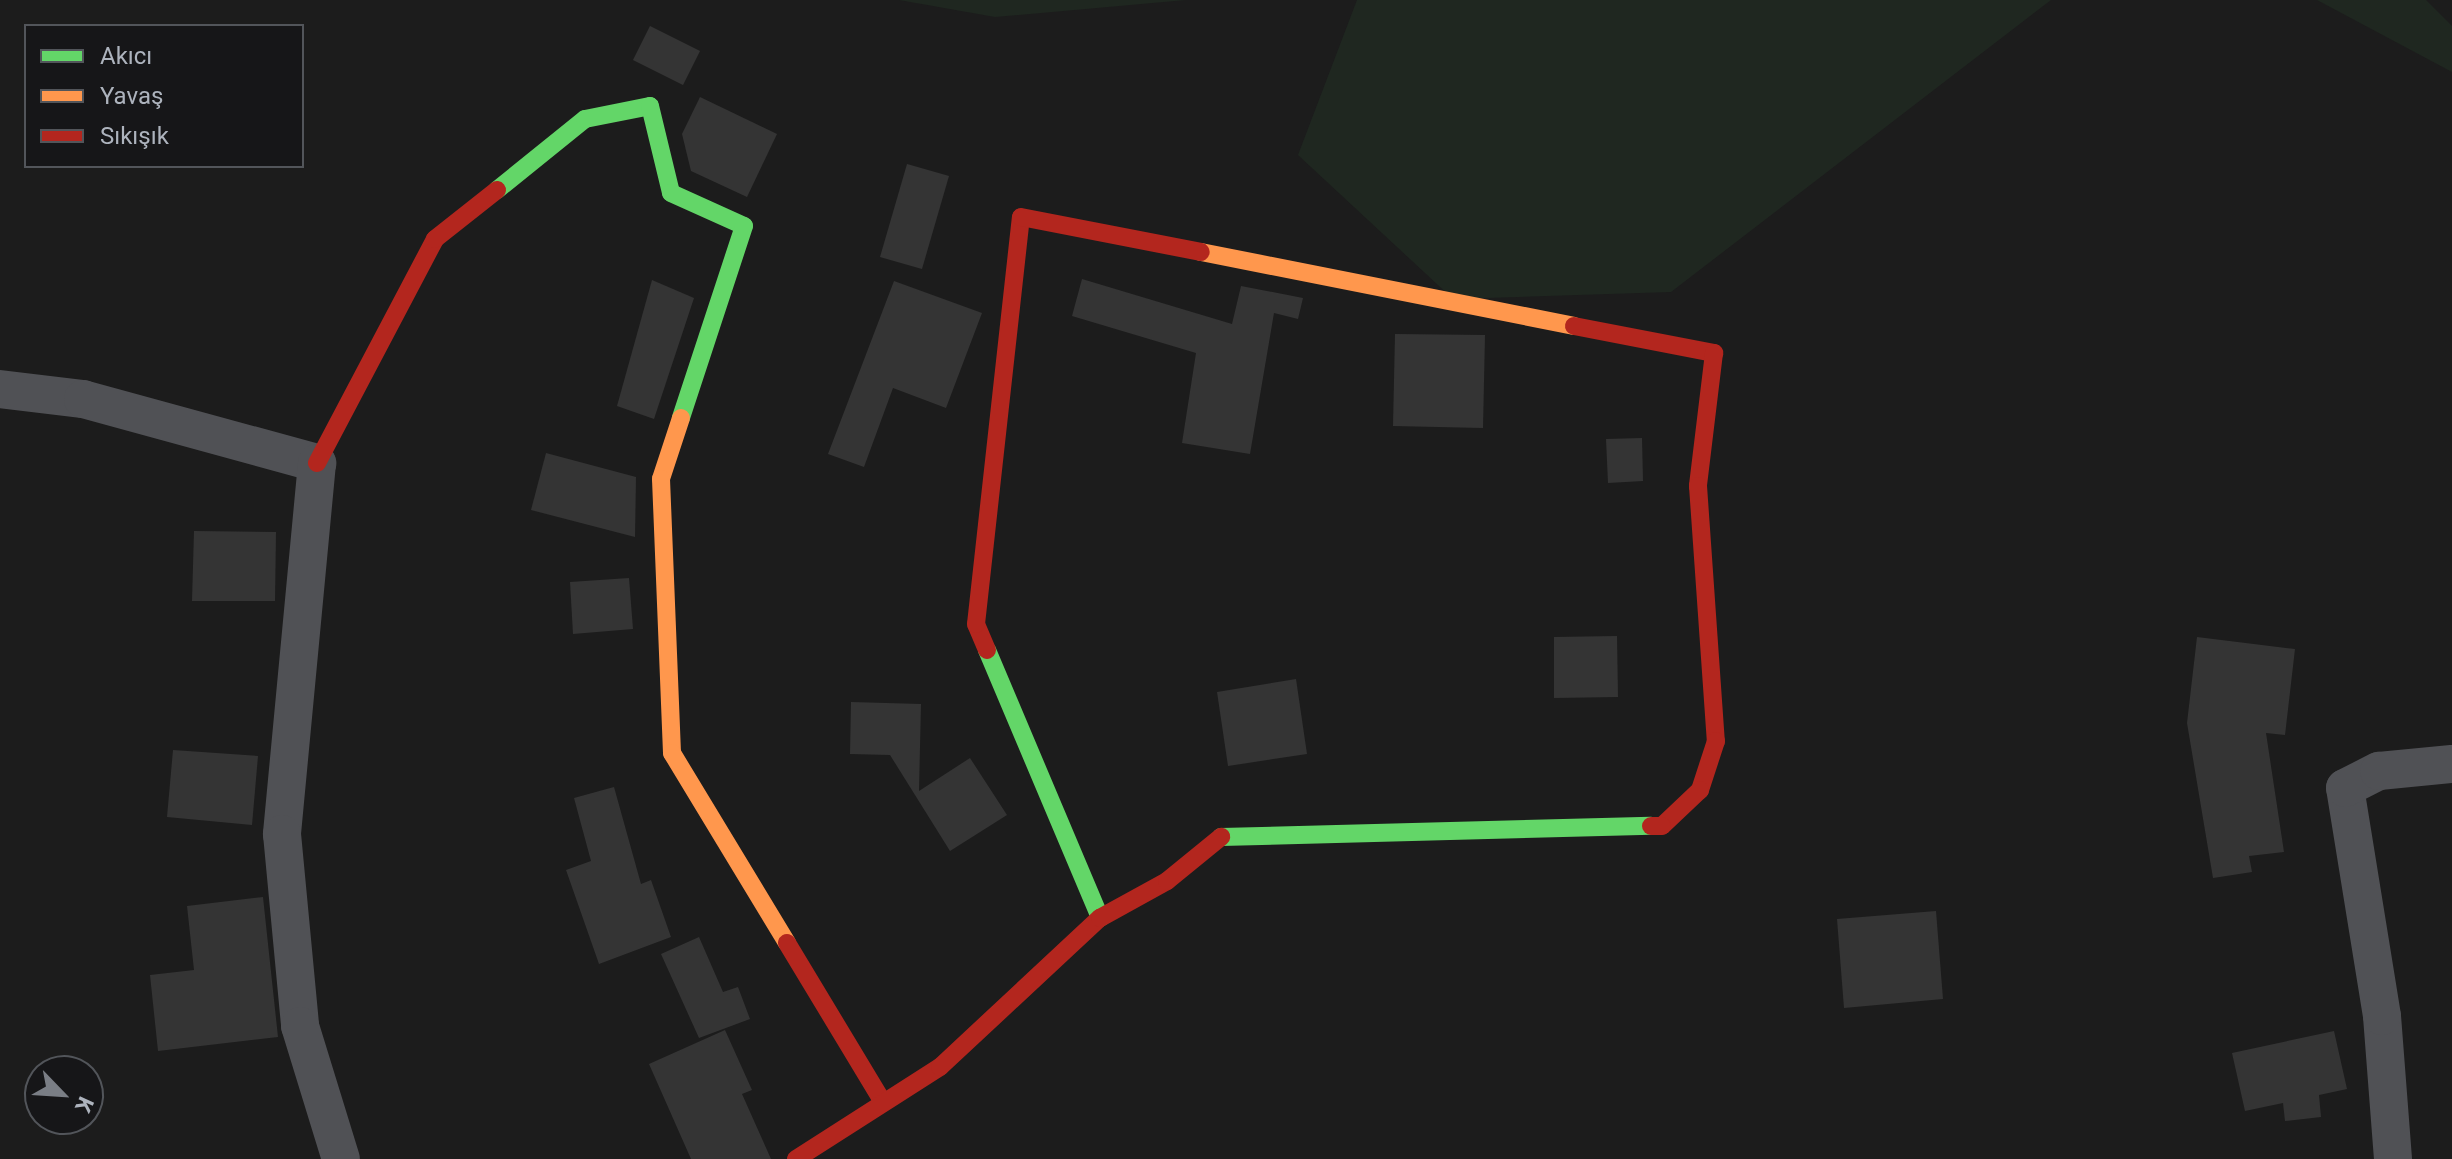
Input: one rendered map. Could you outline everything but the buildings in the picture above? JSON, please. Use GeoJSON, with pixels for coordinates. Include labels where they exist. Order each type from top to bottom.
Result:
{"type":"FeatureCollection","features":[{"type":"Feature","properties":{"kind":"street"},"geometry":{"type":"LineString","coordinates":[[341,1159],[300,1026],[282,834],[317,463],[435,239],[585,119],[650,106],[671,193],[744,226],[661,479],[672,753],[881,1099]]}},
{"type":"Feature","properties":{"kind":"street"},"geometry":{"type":"LineString","coordinates":[[796,1159],[881,1099],[940,1067],[1100,918],[1167,881],[1218,837],[1662,826],[1700,790],[1716,741],[1698,486],[1714,353],[1021,217],[976,624],[1100,918]]}},
{"type":"Feature","properties":{"kind":"street"},"geometry":{"type":"LineString","coordinates":[[0,389],[83,399],[317,463]]}},
{"type":"Feature","properties":{"kind":"street"},"geometry":{"type":"LineString","coordinates":[[2393,1159],[2382,1016],[2345,788],[2379,771],[2452,764]]}},
{"type":"Feature","properties":{"kind":"shaded area"},"geometry":{"type":"Polygon","coordinates":[[[899,0],[1186,0],[995,17],[899,0]]]}},
{"type":"Feature","properties":{"kind":"shaded area"},"geometry":{"type":"Polygon","coordinates":[[[1357,0],[2051,0],[1671,292],[1453,299],[1298,155],[1357,0]]]}},
{"type":"Feature","properties":{"kind":"shaded area"},"geometry":{"type":"Polygon","coordinates":[[[2317,0],[2426,0],[2452,26],[2452,72],[2317,0]]]}},
{"type":"Feature","properties":{"kind":"traffic: fast"},"geometry":{"type":"LineString","coordinates":[[497,190],[585,119],[650,106],[671,193],[744,226],[681,418]]}},
{"type":"Feature","properties":{"kind":"traffic: fast"},"geometry":{"type":"LineString","coordinates":[[987,650],[1100,918]]}},
{"type":"Feature","properties":{"kind":"traffic: fast"},"geometry":{"type":"LineString","coordinates":[[1221,837],[1651,826]]}},
{"type":"Feature","properties":{"kind":"traffic: slow"},"geometry":{"type":"LineString","coordinates":[[1201,252],[1574,326]]}},
{"type":"Feature","properties":{"kind":"traffic: slow"},"geometry":{"type":"LineString","coordinates":[[681,418],[661,479],[672,753],[787,943]]}},
{"type":"Feature","properties":{"kind":"traffic: jam"},"geometry":{"type":"LineString","coordinates":[[317,463],[435,239],[497,190]]}},
{"type":"Feature","properties":{"kind":"traffic: jam"},"geometry":{"type":"LineString","coordinates":[[987,650],[976,624],[1021,217],[1201,252]]}},
{"type":"Feature","properties":{"kind":"traffic: jam"},"geometry":{"type":"LineString","coordinates":[[1574,326],[1714,353],[1698,486],[1716,741],[1700,790],[1662,826],[1651,826]]}},
{"type":"Feature","properties":{"kind":"traffic: jam"},"geometry":{"type":"LineString","coordinates":[[796,1159],[940,1067],[1100,918],[1167,881],[1221,837]]}},
{"type":"Feature","properties":{"kind":"traffic: jam"},"geometry":{"type":"LineString","coordinates":[[787,943],[881,1099]]}}]}
